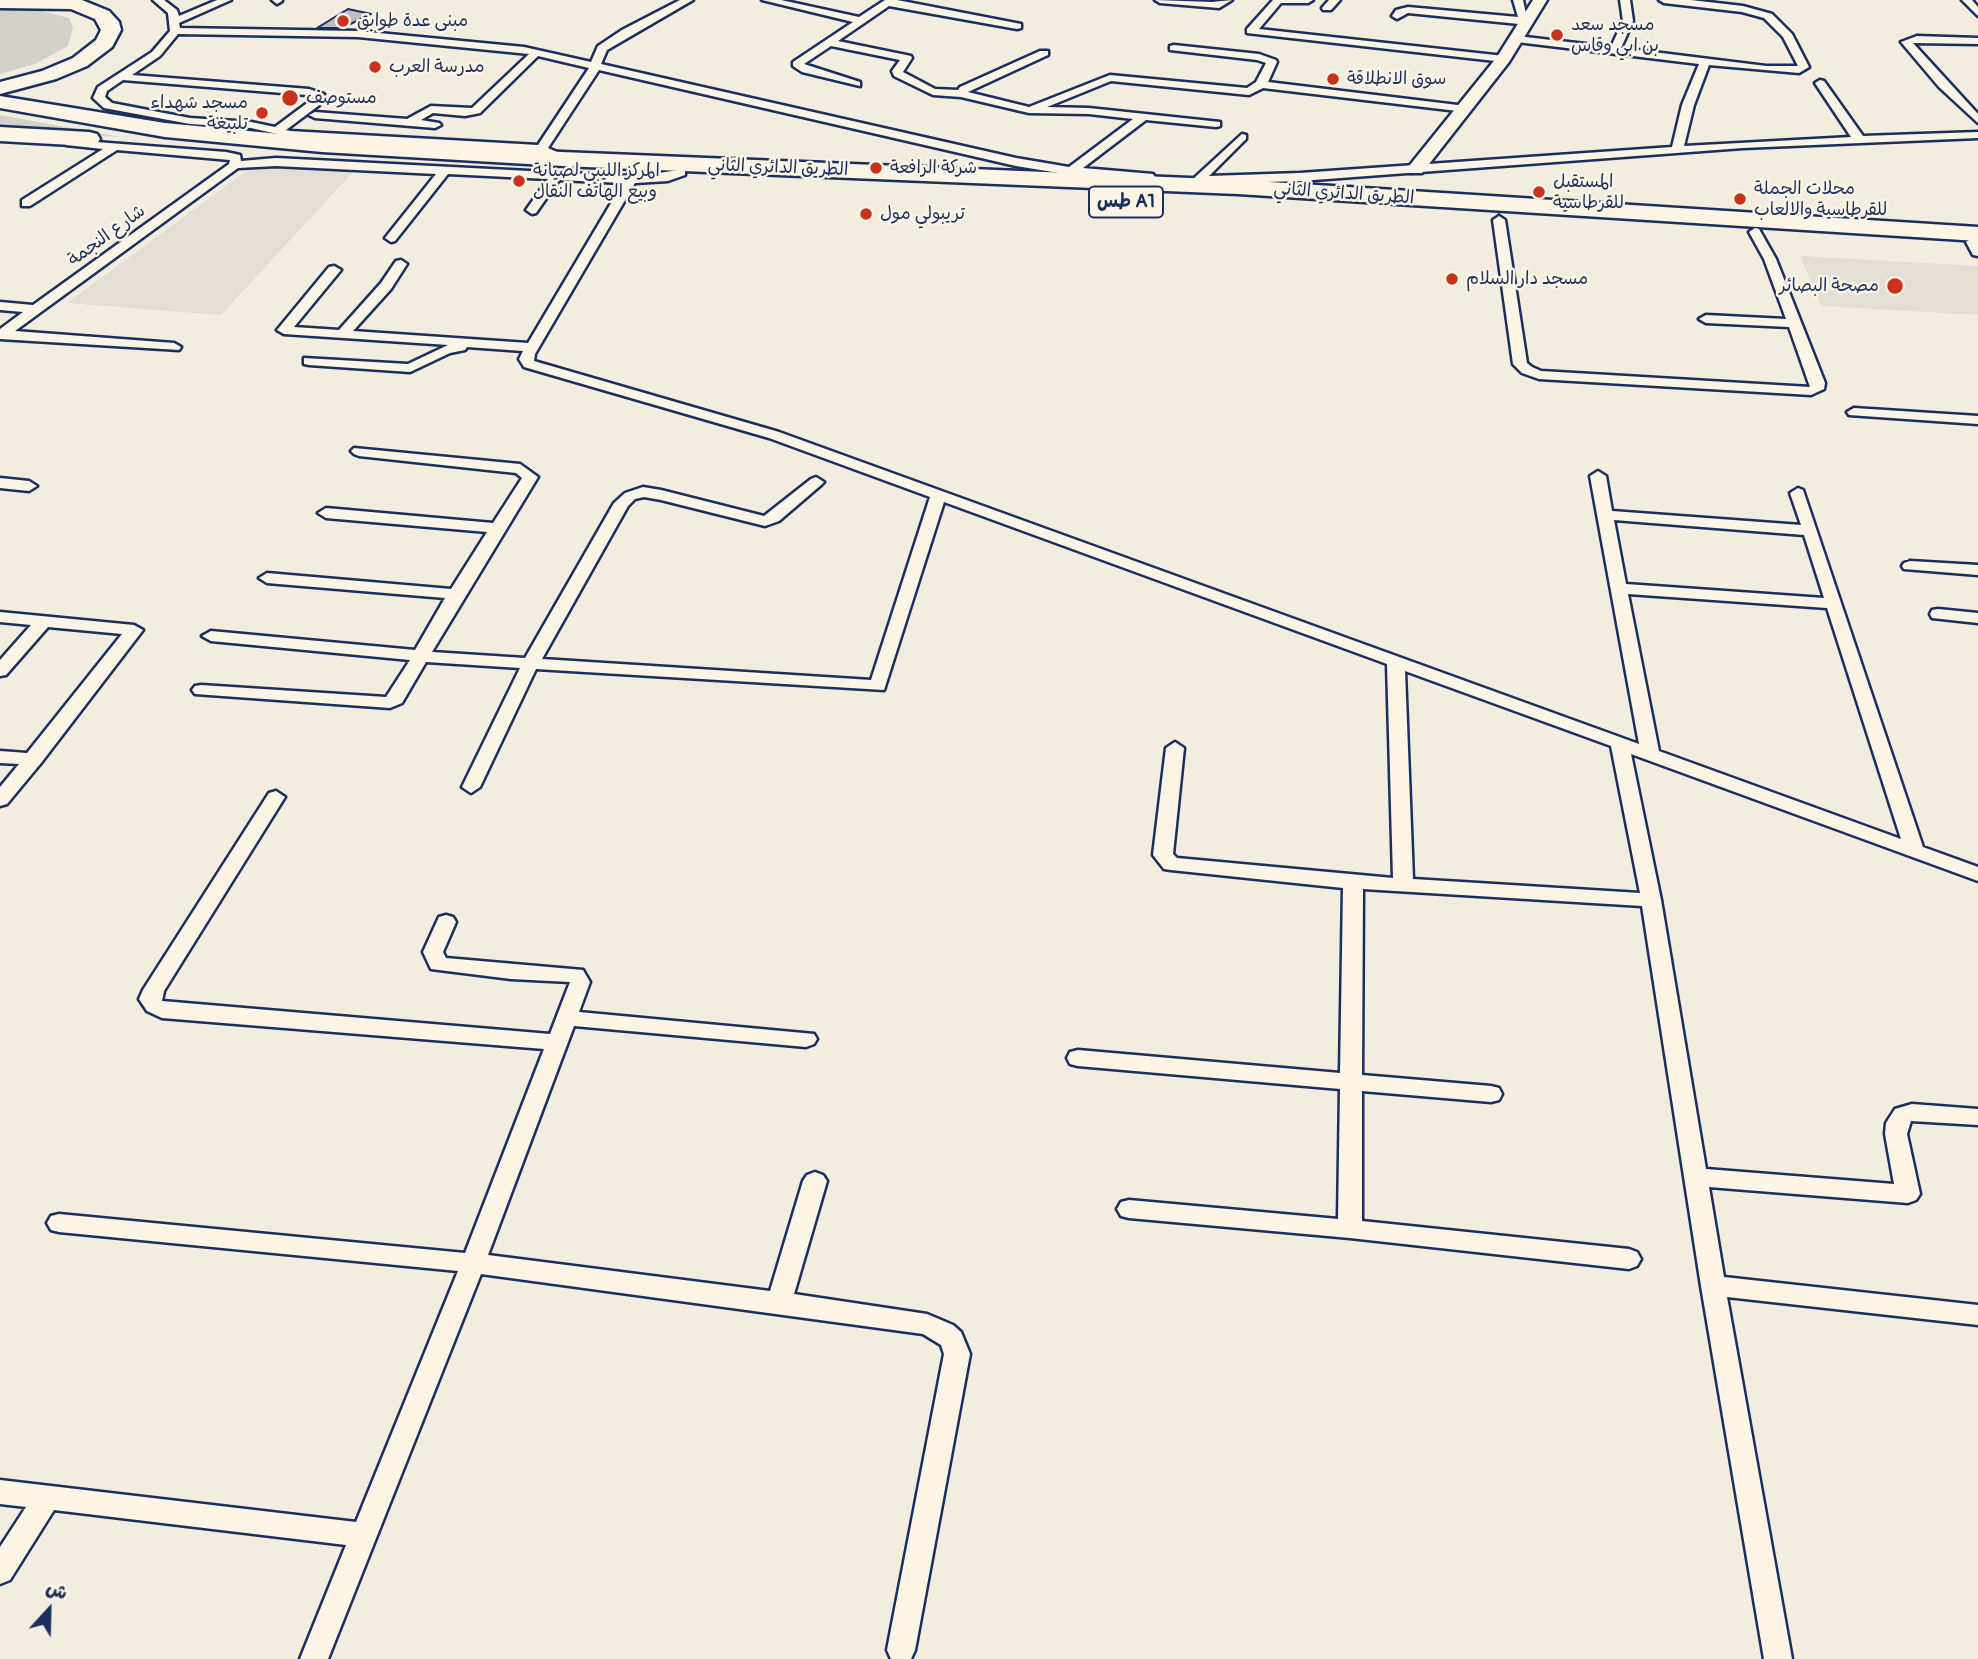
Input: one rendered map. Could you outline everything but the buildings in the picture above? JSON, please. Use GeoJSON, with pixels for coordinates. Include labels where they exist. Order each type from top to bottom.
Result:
{"type":"FeatureCollection","features":[{"type":"Feature","properties":{"kind":"highway"},"geometry":{"type":"LineString","coordinates":[[5,92],[80,69],[106,54],[121,39],[125,30],[119,17],[102,6],[80,0]]}},
{"type":"Feature","properties":{"kind":"highway"},"geometry":{"type":"LineString","coordinates":[[0,2],[46,1],[75,5],[102,15],[110,26],[105,43],[88,57],[5,92]]}},
{"type":"Feature","properties":{"kind":"highway","name":"الطريق الدائري الثاني"},"geometry":{"type":"LineString","coordinates":[[5,92],[98,120],[203,135],[410,138],[512,156],[566,169],[987,185],[1311,191],[1941,232],[1977,243]]}},
{"type":"Feature","properties":{"kind":"highway","name":"الطريق الدائري الثاني"},"geometry":{"type":"LineString","coordinates":[[0,112],[104,131],[275,141],[634,175],[681,172],[987,185],[1378,217],[1489,219],[1977,243]]}},
{"type":"Feature","properties":{"kind":"highway"},"geometry":{"type":"LineString","coordinates":[[0,137],[275,141]]}},
{"type":"Feature","properties":{"kind":"highway"},"geometry":{"type":"LineString","coordinates":[[1031,182],[1193,191],[1201,192],[1205,196],[1195,201],[1026,192],[987,185],[1031,182]]}},
{"type":"Feature","properties":{"kind":"highway"},"geometry":{"type":"LineString","coordinates":[[1489,219],[1317,207],[1311,203],[1318,199],[1384,201],[1941,232]]}},
{"type":"Feature","properties":{"kind":"street"},"geometry":{"type":"LineString","coordinates":[[158,0],[169,8],[175,26]]}},
{"type":"Feature","properties":{"kind":"street"},"geometry":{"type":"LineString","coordinates":[[226,0],[175,26],[156,54],[100,92],[99,98],[108,106],[190,121],[257,126],[275,141],[320,136],[410,138],[541,149],[566,169]]}},
{"type":"Feature","properties":{"kind":"street"},"geometry":{"type":"LineString","coordinates":[[512,156],[541,149],[596,66],[599,52],[613,40],[688,0]]}},
{"type":"Feature","properties":{"kind":"street"},"geometry":{"type":"LineString","coordinates":[[768,0],[862,21]]}},
{"type":"Feature","properties":{"kind":"street"},"geometry":{"type":"LineString","coordinates":[[1160,0],[1219,5],[1227,0]]}},
{"type":"Feature","properties":{"kind":"street"},"geometry":{"type":"LineString","coordinates":[[1308,0],[1278,0],[1251,31],[1504,58]]}},
{"type":"Feature","properties":{"kind":"street"},"geometry":{"type":"LineString","coordinates":[[1518,0],[1522,29]]}},
{"type":"Feature","properties":{"kind":"street"},"geometry":{"type":"LineString","coordinates":[[1416,169],[1504,58],[1540,0]]}},
{"type":"Feature","properties":{"kind":"street"},"geometry":{"type":"LineString","coordinates":[[1614,51],[1628,21],[1625,0]]}},
{"type":"Feature","properties":{"kind":"street"},"geometry":{"type":"LineString","coordinates":[[1397,16],[1408,10],[1522,29],[1614,51],[1789,70],[1804,67],[1788,36],[1768,16],[1744,9],[1664,0]]}},
{"type":"Feature","properties":{"kind":"street"},"geometry":{"type":"LineString","coordinates":[[856,83],[799,67],[797,64],[890,1],[1017,26]]}},
{"type":"Feature","properties":{"kind":"street"},"geometry":{"type":"LineString","coordinates":[[1972,2],[1978,13]]}},
{"type":"Feature","properties":{"kind":"street"},"geometry":{"type":"LineString","coordinates":[[175,26],[439,40],[536,53],[963,151],[1071,171],[1198,180],[1416,169],[1858,138],[1978,135]]}},
{"type":"Feature","properties":{"kind":"street"},"geometry":{"type":"LineString","coordinates":[[1978,41],[1906,41],[1943,85],[1978,120]]}},
{"type":"Feature","properties":{"kind":"street"},"geometry":{"type":"LineString","coordinates":[[826,42],[906,58],[897,71],[898,74],[933,92],[961,94],[1029,110],[1076,110],[1216,124]]}},
{"type":"Feature","properties":{"kind":"street"},"geometry":{"type":"LineString","coordinates":[[1029,110],[1110,78],[1242,93],[1252,91],[1261,84],[1272,62],[1267,59],[1174,48]]}},
{"type":"Feature","properties":{"kind":"street"},"geometry":{"type":"LineString","coordinates":[[410,138],[430,108],[465,113],[476,111],[536,53]]}},
{"type":"Feature","properties":{"kind":"street"},"geometry":{"type":"LineString","coordinates":[[961,94],[964,89],[1044,53]]}},
{"type":"Feature","properties":{"kind":"street"},"geometry":{"type":"LineString","coordinates":[[1677,149],[1688,105],[1705,62]]}},
{"type":"Feature","properties":{"kind":"street"},"geometry":{"type":"LineString","coordinates":[[121,77],[309,92],[320,96],[275,141]]}},
{"type":"Feature","properties":{"kind":"street"},"geometry":{"type":"LineString","coordinates":[[1819,83],[1858,138]]}},
{"type":"Feature","properties":{"kind":"street"},"geometry":{"type":"LineString","coordinates":[[1261,84],[1466,109]]}},
{"type":"Feature","properties":{"kind":"street"},"geometry":{"type":"LineString","coordinates":[[316,115],[342,117],[410,138],[435,125]]}},
{"type":"Feature","properties":{"kind":"street"},"geometry":{"type":"LineString","coordinates":[[1071,171],[1144,116]]}},
{"type":"Feature","properties":{"kind":"street"},"geometry":{"type":"LineString","coordinates":[[320,136],[342,117]]}},
{"type":"Feature","properties":{"kind":"street"},"geometry":{"type":"LineString","coordinates":[[0,137],[226,156],[236,158],[235,165],[276,162],[445,170],[566,169]]}},
{"type":"Feature","properties":{"kind":"street"},"geometry":{"type":"LineString","coordinates":[[1198,180],[1242,137]]}},
{"type":"Feature","properties":{"kind":"street"},"geometry":{"type":"LineString","coordinates":[[26,203],[117,146]]}},
{"type":"Feature","properties":{"kind":"street","name":"شارع النجمة"},"geometry":{"type":"LineString","coordinates":[[1,335],[235,165]]}},
{"type":"Feature","properties":{"kind":"street"},"geometry":{"type":"LineString","coordinates":[[532,210],[566,169]]}},
{"type":"Feature","properties":{"kind":"street"},"geometry":{"type":"LineString","coordinates":[[391,238],[445,170]]}},
{"type":"Feature","properties":{"kind":"street"},"geometry":{"type":"LineString","coordinates":[[634,175],[532,347],[526,359],[529,364],[774,435],[1978,874]]}},
{"type":"Feature","properties":{"kind":"street"},"geometry":{"type":"LineString","coordinates":[[1489,219],[1520,363],[1527,370],[1539,375],[1811,391],[1817,388],[1818,383],[1770,259],[1755,232]]}},
{"type":"Feature","properties":{"kind":"street"},"geometry":{"type":"LineString","coordinates":[[342,335],[386,286],[401,264]]}},
{"type":"Feature","properties":{"kind":"street"},"geometry":{"type":"LineString","coordinates":[[334,270],[284,329],[290,332],[532,347]]}},
{"type":"Feature","properties":{"kind":"street"},"geometry":{"type":"LineString","coordinates":[[0,306],[35,309]]}},
{"type":"Feature","properties":{"kind":"street"},"geometry":{"type":"LineString","coordinates":[[1706,319],[1795,323]]}},
{"type":"Feature","properties":{"kind":"street"},"geometry":{"type":"LineString","coordinates":[[1,335],[174,347]]}},
{"type":"Feature","properties":{"kind":"street"},"geometry":{"type":"LineString","coordinates":[[309,361],[411,368],[446,350],[478,343]]}},
{"type":"Feature","properties":{"kind":"street"},"geometry":{"type":"LineString","coordinates":[[1854,412],[1978,420]]}},
{"type":"Feature","properties":{"kind":"street"},"geometry":{"type":"LineString","coordinates":[[201,690],[390,703],[396,699],[456,594],[530,477],[526,472],[359,451]]}},
{"type":"Feature","properties":{"kind":"street"},"geometry":{"type":"LineString","coordinates":[[1598,476],[1650,753]]}},
{"type":"Feature","properties":{"kind":"street"},"geometry":{"type":"LineString","coordinates":[[471,787],[531,662],[622,503],[630,496],[643,492],[765,521],[773,519],[816,482]]}},
{"type":"Feature","properties":{"kind":"street"},"geometry":{"type":"LineString","coordinates":[[0,483],[29,486]]}},
{"type":"Feature","properties":{"kind":"street"},"geometry":{"type":"LineString","coordinates":[[1798,493],[1915,851]]}},
{"type":"Feature","properties":{"kind":"street"},"geometry":{"type":"LineString","coordinates":[[211,636],[421,656],[878,686],[939,494]]}},
{"type":"Feature","properties":{"kind":"street"},"geometry":{"type":"LineString","coordinates":[[326,513],[497,528]]}},
{"type":"Feature","properties":{"kind":"street"},"geometry":{"type":"LineString","coordinates":[[1605,515],[1811,531]]}},
{"type":"Feature","properties":{"kind":"street"},"geometry":{"type":"LineString","coordinates":[[1910,566],[1978,570]]}},
{"type":"Feature","properties":{"kind":"street"},"geometry":{"type":"LineString","coordinates":[[267,578],[456,594]]}},
{"type":"Feature","properties":{"kind":"street"},"geometry":{"type":"LineString","coordinates":[[1619,588],[1835,604]]}},
{"type":"Feature","properties":{"kind":"street"},"geometry":{"type":"LineString","coordinates":[[1938,614],[1978,618]]}},
{"type":"Feature","properties":{"kind":"street"},"geometry":{"type":"LineString","coordinates":[[0,617],[134,630],[0,800]]}},
{"type":"Feature","properties":{"kind":"street"},"geometry":{"type":"LineString","coordinates":[[0,671],[45,620]]}},
{"type":"Feature","properties":{"kind":"street"},"geometry":{"type":"LineString","coordinates":[[1396,661],[1403,886]]}},
{"type":"Feature","properties":{"kind":"street"},"geometry":{"type":"LineString","coordinates":[[1619,742],[1651,901],[1713,1286],[1778,1659]]}},
{"type":"Feature","properties":{"kind":"street"},"geometry":{"type":"LineString","coordinates":[[1175,748],[1163,855],[1171,864],[1403,886],[1651,901]]}},
{"type":"Feature","properties":{"kind":"street"},"geometry":{"type":"LineString","coordinates":[[0,757],[34,760]]}},
{"type":"Feature","properties":{"kind":"street"},"geometry":{"type":"LineString","coordinates":[[276,797],[154,990],[150,999],[154,1006],[162,1010],[558,1042]]}},
{"type":"Feature","properties":{"kind":"street"},"geometry":{"type":"LineString","coordinates":[[1350,1229],[1353,882]]}},
{"type":"Feature","properties":{"kind":"street"},"geometry":{"type":"LineString","coordinates":[[314,1659],[473,1263],[580,978],[445,967],[438,964],[433,952],[446,922]]}},
{"type":"Feature","properties":{"kind":"street"},"geometry":{"type":"LineString","coordinates":[[565,1018],[806,1039]]}},
{"type":"Feature","properties":{"kind":"street"},"geometry":{"type":"LineString","coordinates":[[1078,1058],[1491,1094]]}},
{"type":"Feature","properties":{"kind":"street"},"geometry":{"type":"LineString","coordinates":[[1696,1177],[1908,1194],[1896,1122],[1903,1115],[1912,1112],[1978,1117]]}},
{"type":"Feature","properties":{"kind":"street"},"geometry":{"type":"LineString","coordinates":[[779,1301],[815,1181]]}},
{"type":"Feature","properties":{"kind":"street"},"geometry":{"type":"LineString","coordinates":[[1129,1209],[1629,1259]]}},
{"type":"Feature","properties":{"kind":"street"},"geometry":{"type":"LineString","coordinates":[[59,1223],[473,1263],[779,1301],[927,1324],[952,1339],[957,1354],[901,1650]]}},
{"type":"Feature","properties":{"kind":"street"},"geometry":{"type":"LineString","coordinates":[[1713,1286],[1978,1315]]}},
{"type":"Feature","properties":{"kind":"street"},"geometry":{"type":"LineString","coordinates":[[0,1492],[362,1535]]}},
{"type":"Feature","properties":{"kind":"street"},"geometry":{"type":"LineString","coordinates":[[0,1571],[48,1497]]}},
{"type":"Feature","properties":{"kind":"shaded area"},"geometry":{"type":"Polygon","coordinates":[[[0,8],[37,10],[69,18],[73,27],[68,46],[35,64],[0,74],[0,8]]]}},
{"type":"Feature","properties":{"kind":"shaded area"},"geometry":{"type":"Polygon","coordinates":[[[0,115],[120,137],[0,131],[0,115]]]}},
{"type":"Feature","properties":{"kind":"shaded area"},"geometry":{"type":"Polygon","coordinates":[[[291,166],[354,171],[221,315],[67,303],[249,169],[291,166]]]}},
{"type":"Feature","properties":{"kind":"shaded area","name":"مصحة البصائر"},"geometry":{"type":"Polygon","coordinates":[[[1800,256],[1978,266],[1978,315],[1821,306],[1800,256]]]}},
{"type":"Feature","properties":{"kind":"place","name":"مبنى عدة طوابق"},"geometry":{"type":"Point","coordinates":[343,21]}},
{"type":"Feature","properties":{"kind":"place","name":"مسجد سعد بن ابي وقاس"},"geometry":{"type":"Point","coordinates":[1557,35]}},
{"type":"Feature","properties":{"kind":"place","name":"مدرسة العرب"},"geometry":{"type":"Point","coordinates":[375,67]}},
{"type":"Feature","properties":{"kind":"place","name":"سوق الانطلاقة"},"geometry":{"type":"Point","coordinates":[1333,79]}},
{"type":"Feature","properties":{"kind":"place","name":"مستوصف"},"geometry":{"type":"Point","coordinates":[290,98]}},
{"type":"Feature","properties":{"kind":"place","name":"مسجد شهداء تلبيغة"},"geometry":{"type":"Point","coordinates":[262,113]}},
{"type":"Feature","properties":{"kind":"place","name":"شركة الرافعة"},"geometry":{"type":"Point","coordinates":[876,168]}},
{"type":"Feature","properties":{"kind":"place","name":"المركز الليبي لصيانة وبيع الهاتف النقال"},"geometry":{"type":"Point","coordinates":[519,181]}},
{"type":"Feature","properties":{"kind":"place","name":"المستقبل للقرطاسية"},"geometry":{"type":"Point","coordinates":[1539,192]}},
{"type":"Feature","properties":{"kind":"place","name":"محلات الجملة للقرطاسية والالعاب"},"geometry":{"type":"Point","coordinates":[1740,199]}},
{"type":"Feature","properties":{"kind":"place","name":"تريبولي مول"},"geometry":{"type":"Point","coordinates":[866,214]}},
{"type":"Feature","properties":{"kind":"place","name":"مسجد دار السلام"},"geometry":{"type":"Point","coordinates":[1452,279]}},
{"type":"Feature","properties":{"kind":"place","name":"مصحة البصائر"},"geometry":{"type":"Point","coordinates":[1895,286]}}]}
